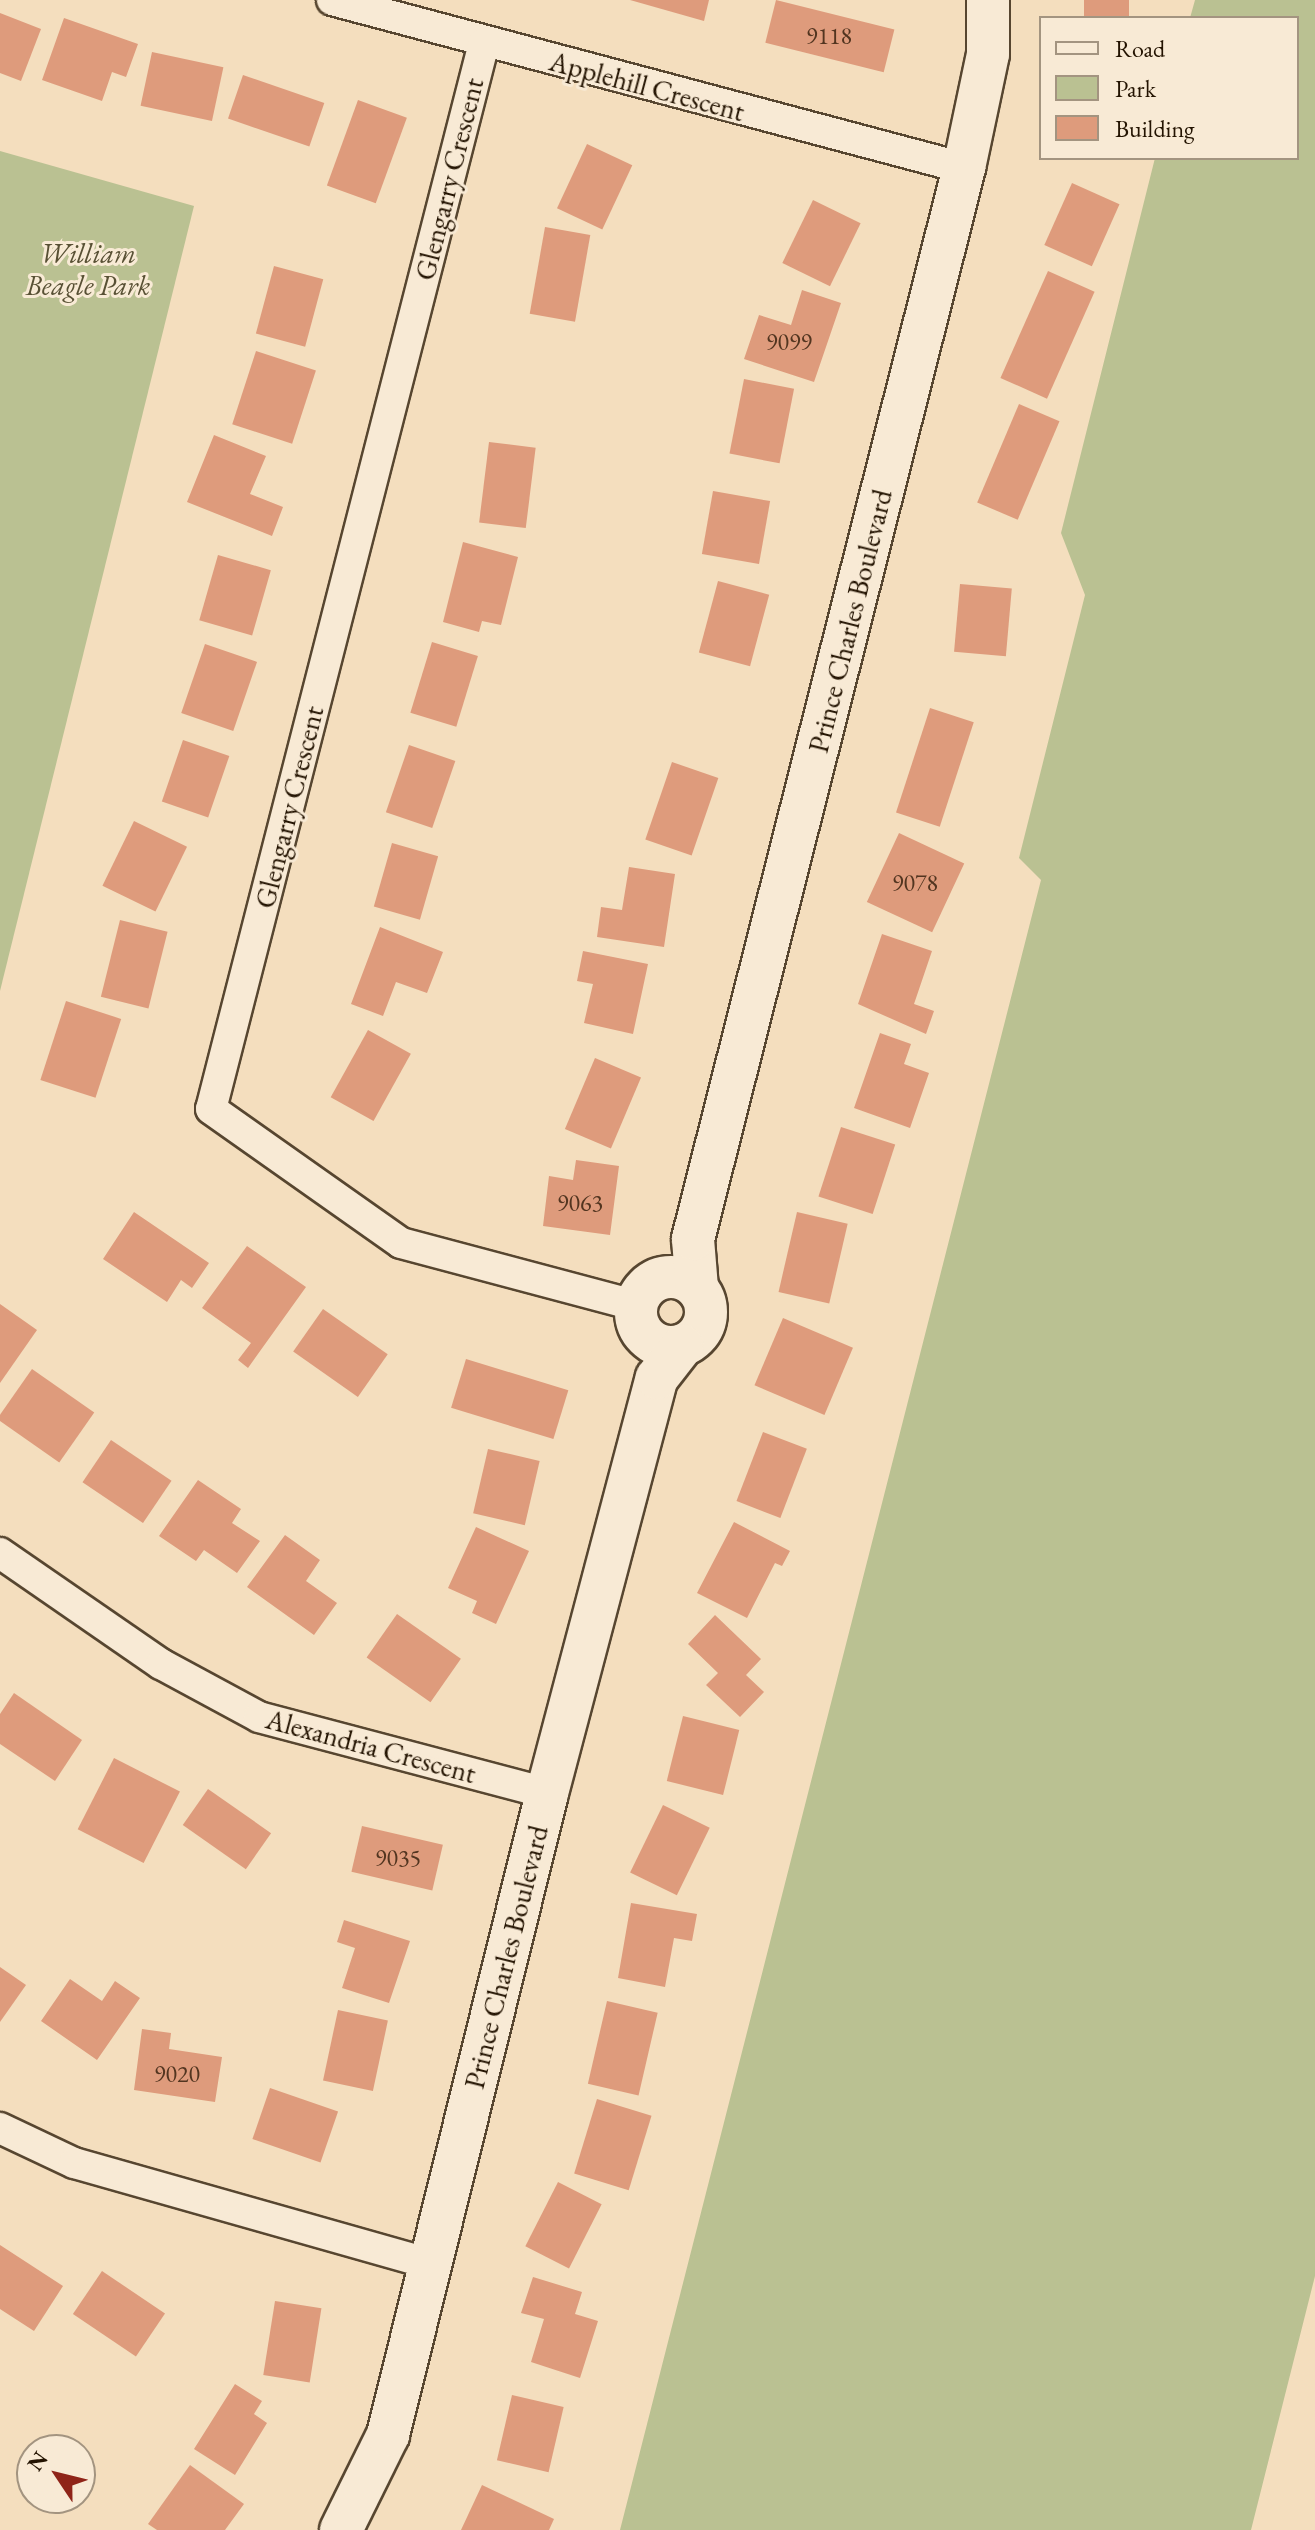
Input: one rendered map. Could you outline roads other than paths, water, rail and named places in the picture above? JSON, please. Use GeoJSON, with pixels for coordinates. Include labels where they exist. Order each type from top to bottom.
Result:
{"type":"FeatureCollection","features":[{"type":"Feature","properties":{"kind":"street","name":"Applehill Crescent"},"geometry":{"type":"LineString","coordinates":[[332,0],[484,43],[964,168]]}},
{"type":"Feature","properties":{"kind":"street","name":"Prince Charles Boulevard"},"geometry":{"type":"LineString","coordinates":[[341,2530],[388,2435],[664,1322],[693,1239],[964,168],[988,54],[988,0]]}},
{"type":"Feature","properties":{"kind":"street","name":"Glengarry Crescent"},"geometry":{"type":"LineString","coordinates":[[484,43],[211,1109],[401,1243],[664,1322]]}},
{"type":"Feature","properties":{"kind":"street","name":"Alexandria Crescent"},"geometry":{"type":"LineString","coordinates":[[0,1553],[161,1664],[259,1717],[547,1793]]}},
{"type":"Feature","properties":{"kind":"street"},"geometry":{"type":"LineString","coordinates":[[0,2128],[74,2163],[430,2264]]}},
{"type":"Feature","properties":{"kind":"park label","name":"William Beagle Park"},"geometry":{"type":"Point","coordinates":[88,269]}}]}
